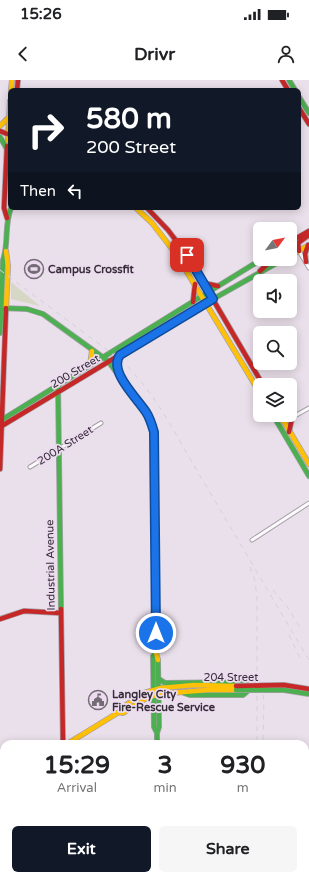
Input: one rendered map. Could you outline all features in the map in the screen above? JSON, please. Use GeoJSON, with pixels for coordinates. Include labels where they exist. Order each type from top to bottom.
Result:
{"type":"FeatureCollection","features":[{"type":"Feature","properties":{"kind":"main road"},"geometry":{"type":"LineString","coordinates":[[301,100],[309,113]]}},
{"type":"Feature","properties":{"kind":"main road"},"geometry":{"type":"LineString","coordinates":[[301,111],[309,124]]}},
{"type":"Feature","properties":{"kind":"main road"},"geometry":{"type":"LineString","coordinates":[[0,126],[8,118]]}},
{"type":"Feature","properties":{"kind":"main road"},"geometry":{"type":"LineString","coordinates":[[0,137],[7,149]]}},
{"type":"Feature","properties":{"kind":"main road"},"geometry":{"type":"LineString","coordinates":[[8,145],[2,207],[8,218]]}},
{"type":"Feature","properties":{"kind":"main road"},"geometry":{"type":"LineString","coordinates":[[0,470],[3,260],[6,251],[8,218],[10,210]]}},
{"type":"Feature","properties":{"kind":"main road"},"geometry":{"type":"LineString","coordinates":[[138,210],[162,235],[195,284],[253,382]]}},
{"type":"Feature","properties":{"kind":"main road"},"geometry":{"type":"LineString","coordinates":[[149,210],[168,230],[187,255],[259,378]]}},
{"type":"Feature","properties":{"kind":"main road"},"geometry":{"type":"LineString","coordinates":[[297,238],[309,231]]}},
{"type":"Feature","properties":{"kind":"main road"},"geometry":{"type":"LineString","coordinates":[[308,245],[299,251],[297,247],[298,243],[309,236]]}},
{"type":"Feature","properties":{"kind":"main road"},"geometry":{"type":"LineString","coordinates":[[306,262],[305,254],[308,245]]}},
{"type":"Feature","properties":{"kind":"main road"},"geometry":{"type":"LineString","coordinates":[[0,333],[3,308],[7,299],[8,260],[6,251]]}},
{"type":"Feature","properties":{"kind":"main road","name":"200 Street"},"geometry":{"type":"LineString","coordinates":[[1,420],[253,265]]}},
{"type":"Feature","properties":{"kind":"main road"},"geometry":{"type":"LineString","coordinates":[[257,274],[266,266]]}},
{"type":"Feature","properties":{"kind":"main road","name":"200 Street"},"geometry":{"type":"LineString","coordinates":[[257,274],[271,266]]}},
{"type":"Feature","properties":{"kind":"main road","name":"200 Street"},"geometry":{"type":"LineString","coordinates":[[1,427],[108,361],[253,276]]}},
{"type":"Feature","properties":{"kind":"main road"},"geometry":{"type":"LineString","coordinates":[[204,283],[218,286]]}},
{"type":"Feature","properties":{"kind":"main road"},"geometry":{"type":"LineString","coordinates":[[193,302],[195,284]]}},
{"type":"Feature","properties":{"kind":"main road"},"geometry":{"type":"LineString","coordinates":[[7,299],[15,308]]}},
{"type":"Feature","properties":{"kind":"main road"},"geometry":{"type":"LineString","coordinates":[[3,308],[34,310],[43,314],[92,351],[108,361],[149,418],[154,432],[156,652],[158,657],[159,679],[156,689]]}},
{"type":"Feature","properties":{"kind":"main road"},"geometry":{"type":"LineString","coordinates":[[90,365],[92,351]]}},
{"type":"Feature","properties":{"kind":"main road"},"geometry":{"type":"LineString","coordinates":[[119,375],[117,364],[120,355]]}},
{"type":"Feature","properties":{"kind":"main road","name":"Industrial Avenue"},"geometry":{"type":"LineString","coordinates":[[58,386],[62,740]]}},
{"type":"Feature","properties":{"kind":"main road"},"geometry":{"type":"LineString","coordinates":[[277,422],[309,476]]}},
{"type":"Feature","properties":{"kind":"main road"},"geometry":{"type":"LineString","coordinates":[[284,422],[309,464]]}},
{"type":"Feature","properties":{"kind":"main road"},"geometry":{"type":"LineString","coordinates":[[289,432],[291,422]]}},
{"type":"Feature","properties":{"kind":"main road"},"geometry":{"type":"LineString","coordinates":[[0,620],[24,611],[60,613]]}},
{"type":"Feature","properties":{"kind":"main road"},"geometry":{"type":"LineString","coordinates":[[156,652],[153,656],[159,727],[156,740]]}},
{"type":"Feature","properties":{"kind":"main road"},"geometry":{"type":"LineString","coordinates":[[159,679],[165,683],[241,682],[252,688],[284,688],[309,692]]}},
{"type":"Feature","properties":{"kind":"main road","name":"204 Street"},"geometry":{"type":"LineString","coordinates":[[119,712],[123,713],[145,699],[156,695],[178,692],[284,685],[309,692]]}},
{"type":"Feature","properties":{"kind":"main road","name":"204 Street"},"geometry":{"type":"LineString","coordinates":[[156,689],[190,686],[236,688]]}},
{"type":"Feature","properties":{"kind":"main road"},"geometry":{"type":"LineString","coordinates":[[178,692],[190,695],[243,695],[252,688]]}},
{"type":"Feature","properties":{"kind":"main road"},"geometry":{"type":"LineString","coordinates":[[74,740],[119,712],[120,708],[147,692],[156,689]]}},
{"type":"Feature","properties":{"kind":"main road"},"geometry":{"type":"LineString","coordinates":[[156,695],[153,704],[154,727],[157,733]]}},
{"type":"Feature","properties":{"kind":"main road"},"geometry":{"type":"LineString","coordinates":[[145,699],[153,704]]}},
{"type":"Feature","properties":{"kind":"street"},"geometry":{"type":"LineString","coordinates":[[299,251],[309,268]]}},
{"type":"Feature","properties":{"kind":"street"},"geometry":{"type":"LineString","coordinates":[[297,415],[309,408]]}},
{"type":"Feature","properties":{"kind":"street","name":"200A Street"},"geometry":{"type":"LineString","coordinates":[[30,467],[101,423]]}},
{"type":"Feature","properties":{"kind":"street"},"geometry":{"type":"LineString","coordinates":[[252,540],[309,503]]}},
{"type":"Feature","properties":{"kind":"green space"},"geometry":{"type":"Polygon","coordinates":[[[11,282],[40,306],[11,299],[11,282]]]}},
{"type":"Feature","properties":{"kind":"railway"},"geometry":{"type":"LineString","coordinates":[[0,270],[118,358],[142,383],[163,413],[309,660]]}},
{"type":"Feature","properties":{"kind":"railway"},"geometry":{"type":"LineString","coordinates":[[250,567],[255,581],[257,598],[257,740]]}},
{"type":"Feature","properties":{"kind":"railway"},"geometry":{"type":"LineString","coordinates":[[273,590],[288,608],[302,631]]}},
{"type":"Feature","properties":{"kind":"railway"},"geometry":{"type":"LineString","coordinates":[[289,635],[300,658]]}},
{"type":"Feature","properties":{"kind":"railway"},"geometry":{"type":"LineString","coordinates":[[261,685],[264,700],[263,740]]}},
{"type":"Feature","properties":{"kind":"traffic: fast"},"geometry":{"type":"LineString","coordinates":[[289,80],[294,88]]}},
{"type":"Feature","properties":{"kind":"traffic: fast"},"geometry":{"type":"LineString","coordinates":[[301,100],[309,113]]}},
{"type":"Feature","properties":{"kind":"traffic: fast"},"geometry":{"type":"LineString","coordinates":[[0,137],[7,149]]}},
{"type":"Feature","properties":{"kind":"traffic: fast"},"geometry":{"type":"LineString","coordinates":[[0,333],[3,260],[10,210]]}},
{"type":"Feature","properties":{"kind":"traffic: fast"},"geometry":{"type":"LineString","coordinates":[[202,296],[253,265]]}},
{"type":"Feature","properties":{"kind":"traffic: fast"},"geometry":{"type":"LineString","coordinates":[[206,303],[272,266]]}},
{"type":"Feature","properties":{"kind":"traffic: fast"},"geometry":{"type":"LineString","coordinates":[[0,421],[202,296]]}},
{"type":"Feature","properties":{"kind":"traffic: fast"},"geometry":{"type":"LineString","coordinates":[[0,308],[27,309],[43,314],[108,361],[145,411],[152,425],[154,445]]}},
{"type":"Feature","properties":{"kind":"traffic: fast"},"geometry":{"type":"LineString","coordinates":[[118,371],[117,363],[120,355]]}},
{"type":"Feature","properties":{"kind":"traffic: fast"},"geometry":{"type":"LineString","coordinates":[[58,385],[61,609]]}},
{"type":"Feature","properties":{"kind":"traffic: fast"},"geometry":{"type":"LineString","coordinates":[[277,422],[309,476]]}},
{"type":"Feature","properties":{"kind":"traffic: fast"},"geometry":{"type":"LineString","coordinates":[[156,653],[153,656],[154,727],[157,733]]}},
{"type":"Feature","properties":{"kind":"traffic: fast"},"geometry":{"type":"LineString","coordinates":[[157,740],[159,727],[158,660]]}},
{"type":"Feature","properties":{"kind":"traffic: fast"},"geometry":{"type":"LineString","coordinates":[[159,679],[165,683],[241,682],[249,686]]}},
{"type":"Feature","properties":{"kind":"traffic: fast"},"geometry":{"type":"LineString","coordinates":[[184,693],[190,695],[243,695],[250,689]]}},
{"type":"Feature","properties":{"kind":"traffic: fast"},"geometry":{"type":"LineString","coordinates":[[236,690],[284,690],[309,694]]}},
{"type":"Feature","properties":{"kind":"traffic: slow"},"geometry":{"type":"LineString","coordinates":[[11,88],[12,80]]}},
{"type":"Feature","properties":{"kind":"traffic: slow"},"geometry":{"type":"LineString","coordinates":[[0,126],[8,118]]}},
{"type":"Feature","properties":{"kind":"traffic: slow"},"geometry":{"type":"LineString","coordinates":[[138,210],[152,223],[176,254],[253,381]]}},
{"type":"Feature","properties":{"kind":"traffic: slow"},"geometry":{"type":"LineString","coordinates":[[297,252],[309,245]]}},
{"type":"Feature","properties":{"kind":"traffic: slow"},"geometry":{"type":"LineString","coordinates":[[6,251],[8,266],[6,308]]}},
{"type":"Feature","properties":{"kind":"traffic: slow"},"geometry":{"type":"LineString","coordinates":[[90,365],[92,351]]}},
{"type":"Feature","properties":{"kind":"traffic: slow"},"geometry":{"type":"LineString","coordinates":[[284,422],[309,464]]}},
{"type":"Feature","properties":{"kind":"traffic: slow"},"geometry":{"type":"LineString","coordinates":[[154,445],[156,653],[158,660]]}},
{"type":"Feature","properties":{"kind":"traffic: slow"},"geometry":{"type":"LineString","coordinates":[[119,712],[123,707],[144,693],[161,688],[194,685],[236,686]]}},
{"type":"Feature","properties":{"kind":"traffic: slow"},"geometry":{"type":"LineString","coordinates":[[260,688],[284,688],[309,692]]}},
{"type":"Feature","properties":{"kind":"traffic: slow"},"geometry":{"type":"LineString","coordinates":[[74,740],[119,712],[123,713],[145,699],[159,694],[208,690],[236,690]]}},
{"type":"Feature","properties":{"kind":"traffic: jam"},"geometry":{"type":"LineString","coordinates":[[17,88],[18,80]]}},
{"type":"Feature","properties":{"kind":"traffic: jam"},"geometry":{"type":"LineString","coordinates":[[282,80],[287,88]]}},
{"type":"Feature","properties":{"kind":"traffic: jam"},"geometry":{"type":"LineString","coordinates":[[301,111],[309,124]]}},
{"type":"Feature","properties":{"kind":"traffic: jam"},"geometry":{"type":"LineString","coordinates":[[0,131],[8,134]]}},
{"type":"Feature","properties":{"kind":"traffic: jam"},"geometry":{"type":"LineString","coordinates":[[7,146],[4,208],[7,218]]}},
{"type":"Feature","properties":{"kind":"traffic: jam"},"geometry":{"type":"LineString","coordinates":[[149,210],[168,230],[187,255],[259,378]]}},
{"type":"Feature","properties":{"kind":"traffic: jam"},"geometry":{"type":"LineString","coordinates":[[297,238],[309,231]]}},
{"type":"Feature","properties":{"kind":"traffic: jam"},"geometry":{"type":"LineString","coordinates":[[299,251],[298,243],[309,235]]}},
{"type":"Feature","properties":{"kind":"traffic: jam"},"geometry":{"type":"LineString","coordinates":[[306,262],[305,254],[308,245]]}},
{"type":"Feature","properties":{"kind":"traffic: jam"},"geometry":{"type":"LineString","coordinates":[[260,271],[265,266]]}},
{"type":"Feature","properties":{"kind":"traffic: jam"},"geometry":{"type":"LineString","coordinates":[[203,283],[218,286]]}},
{"type":"Feature","properties":{"kind":"traffic: jam"},"geometry":{"type":"LineString","coordinates":[[193,302],[195,284]]}},
{"type":"Feature","properties":{"kind":"traffic: jam"},"geometry":{"type":"LineString","coordinates":[[0,427],[206,303]]}},
{"type":"Feature","properties":{"kind":"traffic: jam"},"geometry":{"type":"LineString","coordinates":[[0,469],[6,308]]}},
{"type":"Feature","properties":{"kind":"traffic: jam"},"geometry":{"type":"LineString","coordinates":[[289,432],[291,422]]}},
{"type":"Feature","properties":{"kind":"traffic: jam"},"geometry":{"type":"LineString","coordinates":[[61,609],[63,740]]}},
{"type":"Feature","properties":{"kind":"traffic: jam"},"geometry":{"type":"LineString","coordinates":[[0,619],[24,611],[60,613]]}},
{"type":"Feature","properties":{"kind":"traffic: jam"},"geometry":{"type":"LineString","coordinates":[[236,686],[284,685],[309,689]]}},
{"type":"Feature","properties":{"kind":"place","name":"Campus Crossfit"},"geometry":{"type":"Point","coordinates":[34,269]}},
{"type":"Feature","properties":{"kind":"place","name":"Langley City Fire-Rescue Service"},"geometry":{"type":"Point","coordinates":[98,700]}},
{"type":"Feature","properties":{"kind":"route"},"geometry":{"type":"LineString","coordinates":[[156,633],[154,432],[152,424],[145,411],[119,375],[117,364],[120,355],[213,299],[187,255]]}}]}
